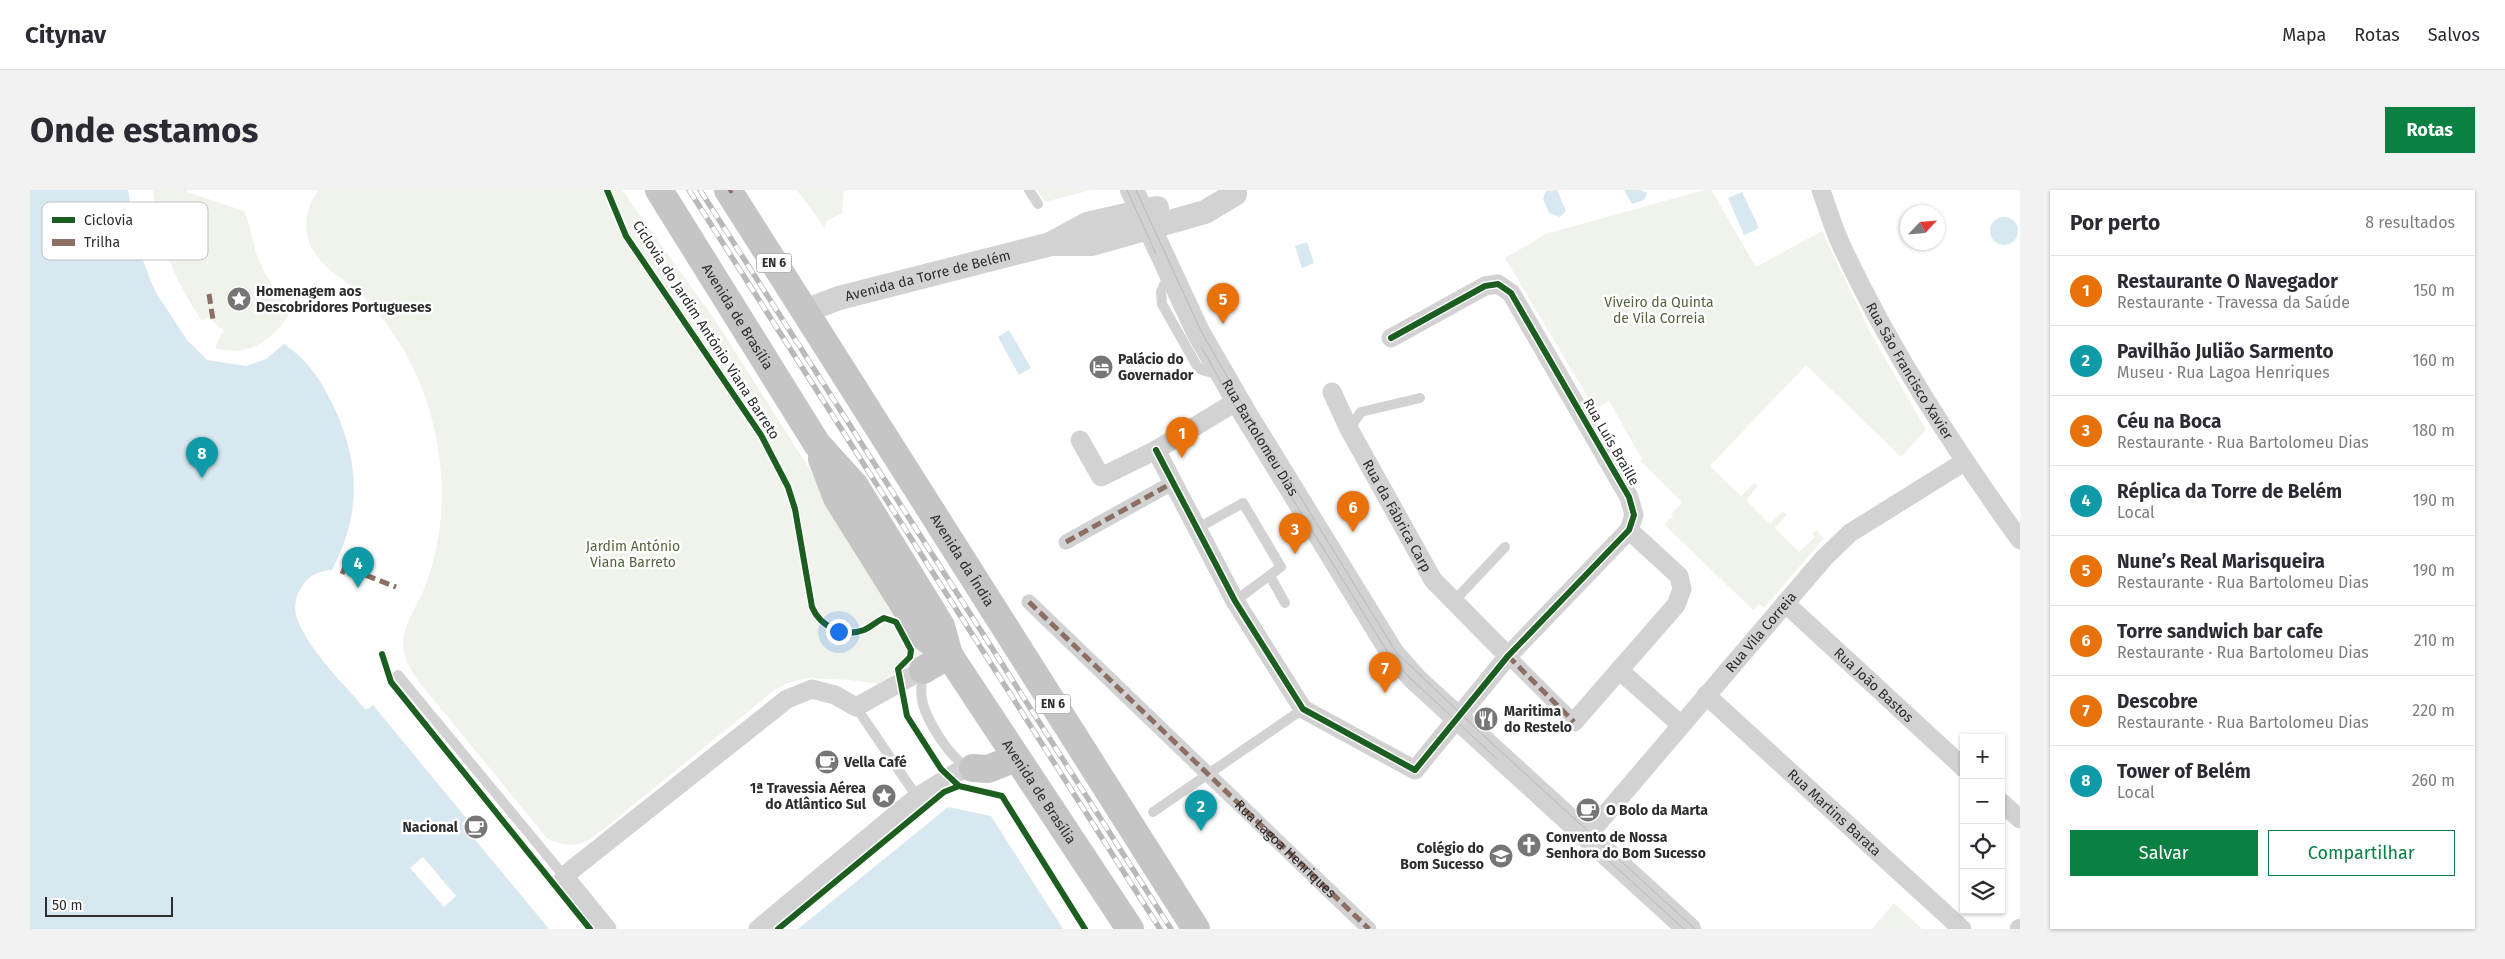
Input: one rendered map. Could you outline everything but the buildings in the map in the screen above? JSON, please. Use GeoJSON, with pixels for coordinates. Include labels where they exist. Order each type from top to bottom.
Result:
{"type":"FeatureCollection","features":[{"type":"Feature","properties":{"kind":"main road"},"geometry":{"type":"LineString","coordinates":[[637,190],[715,280]]}},
{"type":"Feature","properties":{"kind":"main road","name":"Avenida de Brasília"},"geometry":{"type":"LineString","coordinates":[[659,190],[816,444],[860,494],[941,626],[949,655],[1130,929]]}},
{"type":"Feature","properties":{"kind":"main road","name":"Avenida da Índia"},"geometry":{"type":"LineString","coordinates":[[730,191],[1196,929]]}},
{"type":"Feature","properties":{"kind":"main road"},"geometry":{"type":"LineString","coordinates":[[923,670],[949,655]]}},
{"type":"Feature","properties":{"kind":"main road"},"geometry":{"type":"LineString","coordinates":[[973,768],[988,769],[1016,758]]}},
{"type":"Feature","properties":{"kind":"street","name":"Rua São Francisco Xavier"},"geometry":{"type":"LineString","coordinates":[[1821,190],[1843,250],[1899,357],[1964,462],[2020,540]]}},
{"type":"Feature","properties":{"kind":"street","name":"Avenida da Torre de Belém"},"geometry":{"type":"LineString","coordinates":[[805,311],[839,298],[1051,244],[1092,244],[1140,210],[1205,212],[1241,192]]}},
{"type":"Feature","properties":{"kind":"street","name":"Rua Bartolomeu Dias"},"geometry":{"type":"LineString","coordinates":[[1140,210],[1198,332],[1237,401],[1380,636],[1409,672],[1689,929]]}},
{"type":"Feature","properties":{"kind":"street","name":"Rua Luís Braille"},"geometry":{"type":"LineString","coordinates":[[1391,338],[1485,286],[1498,284],[1511,294],[1629,497],[1634,515],[1629,530]]}},
{"type":"Feature","properties":{"kind":"street","name":"Rua da Fábrica Carp"},"geometry":{"type":"LineString","coordinates":[[1332,392],[1349,429],[1433,580],[1508,656]]}},
{"type":"Feature","properties":{"kind":"street"},"geometry":{"type":"LineString","coordinates":[[1080,440],[1101,477],[1156,450],[1237,401]]}},
{"type":"Feature","properties":{"kind":"street"},"geometry":{"type":"LineString","coordinates":[[1156,450],[1235,601],[1303,709],[1415,770],[1508,656],[1629,530],[1679,576],[1682,589],[1676,606],[1574,722],[1508,656]]}},
{"type":"Feature","properties":{"kind":"street","name":"Rua Vila Correia"},"geometry":{"type":"LineString","coordinates":[[1587,836],[1824,558],[1850,533],[1964,462]]}},
{"type":"Feature","properties":{"kind":"street"},"geometry":{"type":"LineString","coordinates":[[1066,542],[1174,482]]}},
{"type":"Feature","properties":{"kind":"street","name":"Rua Lagoa Henriques"},"geometry":{"type":"LineString","coordinates":[[1029,602],[1369,929]]}},
{"type":"Feature","properties":{"kind":"street","name":"Rua João Bastos"},"geometry":{"type":"LineString","coordinates":[[1785,603],[1960,764]]}},
{"type":"Feature","properties":{"kind":"street"},"geometry":{"type":"LineString","coordinates":[[607,929],[564,876],[787,699],[812,689],[835,695],[856,707],[923,670]]}},
{"type":"Feature","properties":{"kind":"street"},"geometry":{"type":"LineString","coordinates":[[1619,670],[1681,726]]}},
{"type":"Feature","properties":{"kind":"street","name":"Rua Martins Barata"},"geometry":{"type":"LineString","coordinates":[[1706,695],[1962,929]]}},
{"type":"Feature","properties":{"kind":"street"},"geometry":{"type":"LineString","coordinates":[[758,929],[917,798],[957,772],[973,768]]}},
{"type":"Feature","properties":{"kind":"street"},"geometry":{"type":"LineString","coordinates":[[2005,806],[2020,819]]}},
{"type":"Feature","properties":{"kind":"lane"},"geometry":{"type":"LineString","coordinates":[[1029,190],[1038,204]]}},
{"type":"Feature","properties":{"kind":"lane"},"geometry":{"type":"LineString","coordinates":[[1349,429],[1361,412],[1420,398]]}},
{"type":"Feature","properties":{"kind":"lane"},"geometry":{"type":"LineString","coordinates":[[1198,528],[1244,503],[1281,567],[1235,601]]}},
{"type":"Feature","properties":{"kind":"lane"},"geometry":{"type":"LineString","coordinates":[[1454,601],[1505,547]]}},
{"type":"Feature","properties":{"kind":"lane"},"geometry":{"type":"LineString","coordinates":[[1270,576],[1285,603]]}},
{"type":"Feature","properties":{"kind":"lane"},"geometry":{"type":"LineString","coordinates":[[923,670],[922,699],[925,712],[952,756],[959,763],[973,768]]}},
{"type":"Feature","properties":{"kind":"lane"},"geometry":{"type":"LineString","coordinates":[[398,675],[564,876]]}},
{"type":"Feature","properties":{"kind":"lane"},"geometry":{"type":"LineString","coordinates":[[856,707],[917,798]]}},
{"type":"Feature","properties":{"kind":"lane"},"geometry":{"type":"LineString","coordinates":[[1152,812],[1209,775],[1303,709]]}},
{"type":"Feature","properties":{"kind":"green space"},"geometry":{"type":"Polygon","coordinates":[[[153,190],[187,190],[187,192],[244,211],[263,269],[273,286],[292,309],[270,337],[250,348],[227,350],[215,348],[223,330],[208,317],[202,321],[183,290],[169,260],[208,260],[208,202],[154,202],[153,190]]]}},
{"type":"Feature","properties":{"kind":"green space","name":"Jardim António Viana Barreto"},"geometry":{"type":"Polygon","coordinates":[[[319,190],[622,190],[717,323],[922,647],[921,657],[878,684],[850,680],[808,678],[788,683],[776,689],[591,839],[586,842],[569,845],[557,843],[546,837],[419,682],[405,657],[403,646],[404,633],[421,596],[434,560],[441,516],[441,472],[434,428],[417,375],[392,331],[371,305],[322,262],[313,250],[306,227],[308,211],[314,196],[319,190]]]}},
{"type":"Feature","properties":{"kind":"green space"},"geometry":{"type":"Polygon","coordinates":[[[797,190],[844,190],[842,213],[827,221],[825,228],[797,190]]]}},
{"type":"Feature","properties":{"kind":"green space"},"geometry":{"type":"Polygon","coordinates":[[[1037,190],[1091,190],[1045,202],[1037,190]]]}},
{"type":"Feature","properties":{"kind":"green space","name":"Viveiro da Quinta de Vila Correia"},"geometry":{"type":"Polygon","coordinates":[[[1704,190],[1711,190],[1756,267],[1822,231],[1870,332],[1926,430],[1901,457],[1806,365],[1710,466],[1741,496],[1754,483],[1758,486],[1746,500],[1770,524],[1783,511],[1787,515],[1775,528],[1799,552],[1815,537],[1812,534],[1816,530],[1824,538],[1764,608],[1759,604],[1753,610],[1664,524],[1673,517],[1671,514],[1682,502],[1640,460],[1642,459],[1609,401],[1595,409],[1505,258],[1546,234],[1704,190]]]}},
{"type":"Feature","properties":{"kind":"green space"},"geometry":{"type":"Polygon","coordinates":[[[1894,903],[1922,929],[1872,929],[1894,903]]]}},
{"type":"Feature","properties":{"kind":"shaded area"},"geometry":{"type":"Polygon","coordinates":[[[30,190],[128,190],[130,202],[42,202],[42,260],[143,260],[155,291],[187,340],[207,360],[246,366],[266,359],[284,344],[307,363],[333,405],[342,426],[352,467],[354,488],[353,508],[342,549],[332,570],[314,574],[299,591],[296,599],[296,617],[311,645],[320,657],[366,710],[373,705],[467,819],[462,824],[549,929],[30,929],[30,190]]]}},
{"type":"Feature","properties":{"kind":"shaded area"},"geometry":{"type":"Polygon","coordinates":[[[1557,190],[1566,211],[1560,217],[1549,213],[1543,199],[1546,191],[1557,190]]]}},
{"type":"Feature","properties":{"kind":"shaded area"},"geometry":{"type":"Polygon","coordinates":[[[1624,190],[1641,190],[1647,193],[1644,200],[1632,204],[1624,190]]]}},
{"type":"Feature","properties":{"kind":"shaded area"},"geometry":{"type":"Polygon","coordinates":[[[1742,192],[1759,228],[1744,235],[1728,198],[1742,192]]]}},
{"type":"Feature","properties":{"kind":"shaded area"},"geometry":{"type":"Polygon","coordinates":[[[2004,217],[2014,221],[2018,231],[2014,241],[2004,245],[1994,241],[1990,231],[1994,221],[2004,217]]]}},
{"type":"Feature","properties":{"kind":"shaded area"},"geometry":{"type":"Polygon","coordinates":[[[1307,242],[1314,263],[1302,268],[1295,246],[1307,242]]]}},
{"type":"Feature","properties":{"kind":"shaded area"},"geometry":{"type":"Polygon","coordinates":[[[1009,330],[1031,368],[1019,375],[998,337],[1009,330]]]}},
{"type":"Feature","properties":{"kind":"shaded area"},"geometry":{"type":"Polygon","coordinates":[[[948,807],[991,816],[1063,929],[798,929],[948,807]]]}},
{"type":"Feature","properties":{"kind":"pier"},"geometry":{"type":"Polygon","coordinates":[[[423,857],[456,896],[444,907],[410,868],[423,857]]]}},
{"type":"Feature","properties":{"kind":"tram line"},"geometry":{"type":"LineString","coordinates":[[1127,190],[1156,254]]}},
{"type":"Feature","properties":{"kind":"tram line"},"geometry":{"type":"LineString","coordinates":[[1136,190],[1201,331],[1238,396],[1396,652],[1484,736],[1695,929]]}},
{"type":"Feature","properties":{"kind":"tram line"},"geometry":{"type":"LineString","coordinates":[[1202,348],[1233,403],[1390,656],[1409,677],[1497,759]]}},
{"type":"Feature","properties":{"kind":"tram line"},"geometry":{"type":"LineString","coordinates":[[1608,860],[1684,929]]}},
{"type":"Feature","properties":{"kind":"railway"},"geometry":{"type":"LineString","coordinates":[[689,190],[1160,929]]}},
{"type":"Feature","properties":{"kind":"railway"},"geometry":{"type":"LineString","coordinates":[[700,190],[1171,929]]}},
{"type":"Feature","properties":{"kind":"marked path"},"geometry":{"type":"LineString","coordinates":[[209,294],[213,320]]}},
{"type":"Feature","properties":{"kind":"marked path"},"geometry":{"type":"LineString","coordinates":[[1066,542],[1174,482]]}},
{"type":"Feature","properties":{"kind":"marked path"},"geometry":{"type":"LineString","coordinates":[[342,574],[345,567],[396,587]]}},
{"type":"Feature","properties":{"kind":"marked path"},"geometry":{"type":"LineString","coordinates":[[1029,602],[1369,929]]}},
{"type":"Feature","properties":{"kind":"marked path"},"geometry":{"type":"LineString","coordinates":[[1508,656],[1574,722]]}},
{"type":"Feature","properties":{"kind":"cycle path","name":"Ciclovia do Jardim António Viana Barreto"},"geometry":{"type":"LineString","coordinates":[[607,190],[626,236],[761,435],[788,487],[795,509],[812,607],[816,614],[826,625],[833,629],[848,632],[864,630],[884,618],[896,622],[911,650],[910,657],[898,669],[907,716],[941,769],[959,786]]}},
{"type":"Feature","properties":{"kind":"cycle path"},"geometry":{"type":"LineString","coordinates":[[1156,450],[1235,601],[1303,709],[1415,770],[1508,656],[1629,530],[1634,515],[1629,497],[1511,293],[1498,284],[1485,286],[1391,338]]}},
{"type":"Feature","properties":{"kind":"cycle path"},"geometry":{"type":"LineString","coordinates":[[382,654],[391,682],[590,929]]}},
{"type":"Feature","properties":{"kind":"cycle path"},"geometry":{"type":"LineString","coordinates":[[778,929],[944,792],[959,786],[1002,796],[1085,929]]}},
{"type":"Feature","properties":{"kind":"place","name":"Homenagem aos Descobridores Portugueses"},"geometry":{"type":"Point","coordinates":[239,299]}},
{"type":"Feature","properties":{"kind":"place","name":"Nune’s Real Marisqueira"},"geometry":{"type":"Point","coordinates":[1223,324]}},
{"type":"Feature","properties":{"kind":"place","name":"Palácio do Governador"},"geometry":{"type":"Point","coordinates":[1101,367]}},
{"type":"Feature","properties":{"kind":"place","name":"Restaurante O Navegador"},"geometry":{"type":"Point","coordinates":[1182,458]}},
{"type":"Feature","properties":{"kind":"place","name":"Tower of Belém"},"geometry":{"type":"Point","coordinates":[202,478]}},
{"type":"Feature","properties":{"kind":"place","name":"Torre sandwich bar cafe"},"geometry":{"type":"Point","coordinates":[1353,532]}},
{"type":"Feature","properties":{"kind":"place","name":"Céu na Boca"},"geometry":{"type":"Point","coordinates":[1295,554]}},
{"type":"Feature","properties":{"kind":"place","name":"Réplica da Torre de Belém"},"geometry":{"type":"Point","coordinates":[358,588]}},
{"type":"Feature","properties":{"kind":"place","name":"Descobre"},"geometry":{"type":"Point","coordinates":[1385,693]}},
{"type":"Feature","properties":{"kind":"place","name":"Maritima do Restelo"},"geometry":{"type":"Point","coordinates":[1486,719]}},
{"type":"Feature","properties":{"kind":"place","name":"Vella Café"},"geometry":{"type":"Point","coordinates":[827,762]}},
{"type":"Feature","properties":{"kind":"place","name":"1ª Travessia Aérea do Atlântico Sul"},"geometry":{"type":"Point","coordinates":[884,796]}},
{"type":"Feature","properties":{"kind":"place","name":"O Bolo da Marta"},"geometry":{"type":"Point","coordinates":[1588,810]}},
{"type":"Feature","properties":{"kind":"place","name":"Nacional"},"geometry":{"type":"Point","coordinates":[476,827]}},
{"type":"Feature","properties":{"kind":"place","name":"Pavilhão Julião Sarmento"},"geometry":{"type":"Point","coordinates":[1201,831]}},
{"type":"Feature","properties":{"kind":"place","name":"Convento de Nossa Senhora do Bom Sucesso"},"geometry":{"type":"Point","coordinates":[1529,845]}},
{"type":"Feature","properties":{"kind":"place","name":"Colégio do Bom Sucesso"},"geometry":{"type":"Point","coordinates":[1501,856]}}]}
